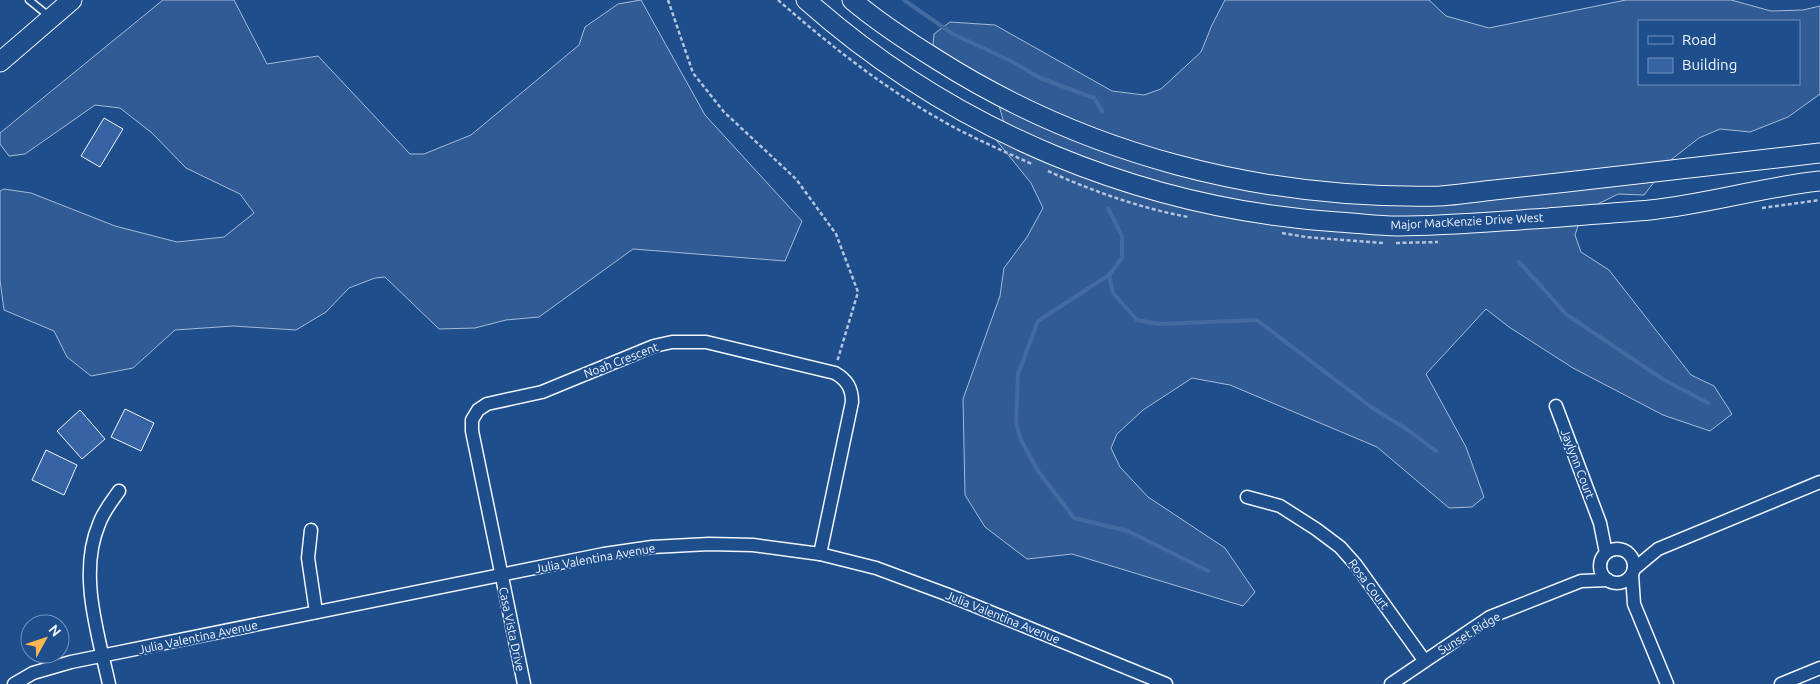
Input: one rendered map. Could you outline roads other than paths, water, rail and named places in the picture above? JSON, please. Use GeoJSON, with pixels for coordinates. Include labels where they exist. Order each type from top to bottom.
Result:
{"type":"FeatureCollection","features":[{"type":"Feature","properties":{"kind":"main road"},"geometry":{"type":"LineString","coordinates":[[0,62],[72,0]]}},
{"type":"Feature","properties":{"kind":"main road","name":"Major MacKenzie Drive West"},"geometry":{"type":"LineString","coordinates":[[806,0],[832,23],[922,87],[966,113],[1013,137],[1103,175],[1157,191],[1228,207],[1300,219],[1395,226],[1473,223],[1652,209],[1820,181]]}},
{"type":"Feature","properties":{"kind":"main road"},"geometry":{"type":"LineString","coordinates":[[852,0],[909,42],[964,77],[1022,109],[1070,130],[1119,148],[1194,170],[1304,190],[1372,196],[1443,196],[1820,153]]}},
{"type":"Feature","properties":{"kind":"street","name":"Noah Crescent"},"geometry":{"type":"LineString","coordinates":[[501,575],[472,431],[472,420],[478,410],[487,404],[542,392],[654,346],[672,342],[706,342],[835,373],[844,378],[852,394],[852,402],[820,554]]}},
{"type":"Feature","properties":{"kind":"street","name":"Jaylynn Court"},"geometry":{"type":"LineString","coordinates":[[1556,406],[1600,523],[1604,556]]}},
{"type":"Feature","properties":{"kind":"street"},"geometry":{"type":"LineString","coordinates":[[1611,581],[1620,582],[1658,549],[1820,482]]}},
{"type":"Feature","properties":{"kind":"street"},"geometry":{"type":"LineString","coordinates":[[109,684],[89,581],[90,553],[99,523],[119,491]]}},
{"type":"Feature","properties":{"kind":"street","name":"Rosa Court"},"geometry":{"type":"LineString","coordinates":[[1247,497],[1280,506],[1340,547],[1356,565],[1424,660]]}},
{"type":"Feature","properties":{"kind":"street","name":"Jaylynn Court"},"geometry":{"type":"LineString","coordinates":[[1600,523],[1623,550]]}},
{"type":"Feature","properties":{"kind":"street"},"geometry":{"type":"LineString","coordinates":[[311,530],[308,558],[316,612]]}},
{"type":"Feature","properties":{"kind":"street","name":"Julia Valentina Avenue"},"geometry":{"type":"LineString","coordinates":[[14,684],[34,673],[51,667],[103,656],[604,554],[681,545],[753,545],[820,554],[876,568],[1166,684]]}},
{"type":"Feature","properties":{"kind":"street"},"geometry":{"type":"LineString","coordinates":[[1634,604],[1601,570],[1604,556],[1612,549],[1658,549]]}},
{"type":"Feature","properties":{"kind":"street"},"geometry":{"type":"LineString","coordinates":[[1623,550],[1633,560],[1634,604],[1667,684]]}},
{"type":"Feature","properties":{"kind":"street","name":"Sunset Ridge"},"geometry":{"type":"LineString","coordinates":[[1580,581],[1604,556]]}},
{"type":"Feature","properties":{"kind":"street","name":"Casa Vista Drive"},"geometry":{"type":"LineString","coordinates":[[501,575],[524,684]]}},
{"type":"Feature","properties":{"kind":"street","name":"Sunset Ridge"},"geometry":{"type":"LineString","coordinates":[[1391,684],[1490,617],[1580,581],[1611,581]]}},
{"type":"Feature","properties":{"kind":"street"},"geometry":{"type":"LineString","coordinates":[[1781,684],[1820,668]]}},
{"type":"Feature","properties":{"kind":"lane"},"geometry":{"type":"LineString","coordinates":[[29,0],[51,18]]}},
{"type":"Feature","properties":{"kind":"waterway"},"geometry":{"type":"LineString","coordinates":[[904,0],[953,34],[1013,62],[1040,78],[1094,98],[1102,111]]}},
{"type":"Feature","properties":{"kind":"waterway"},"geometry":{"type":"LineString","coordinates":[[1108,208],[1122,236],[1122,258],[1109,275],[1038,321],[1018,374],[1016,423],[1021,440],[1038,471],[1074,518],[1128,531],[1208,571]]}},
{"type":"Feature","properties":{"kind":"waterway"},"geometry":{"type":"LineString","coordinates":[[1519,262],[1567,315],[1664,380],[1708,403]]}},
{"type":"Feature","properties":{"kind":"waterway"},"geometry":{"type":"LineString","coordinates":[[1109,275],[1113,293],[1137,320],[1159,324],[1257,320],[1371,407],[1408,430],[1436,451]]}}]}
